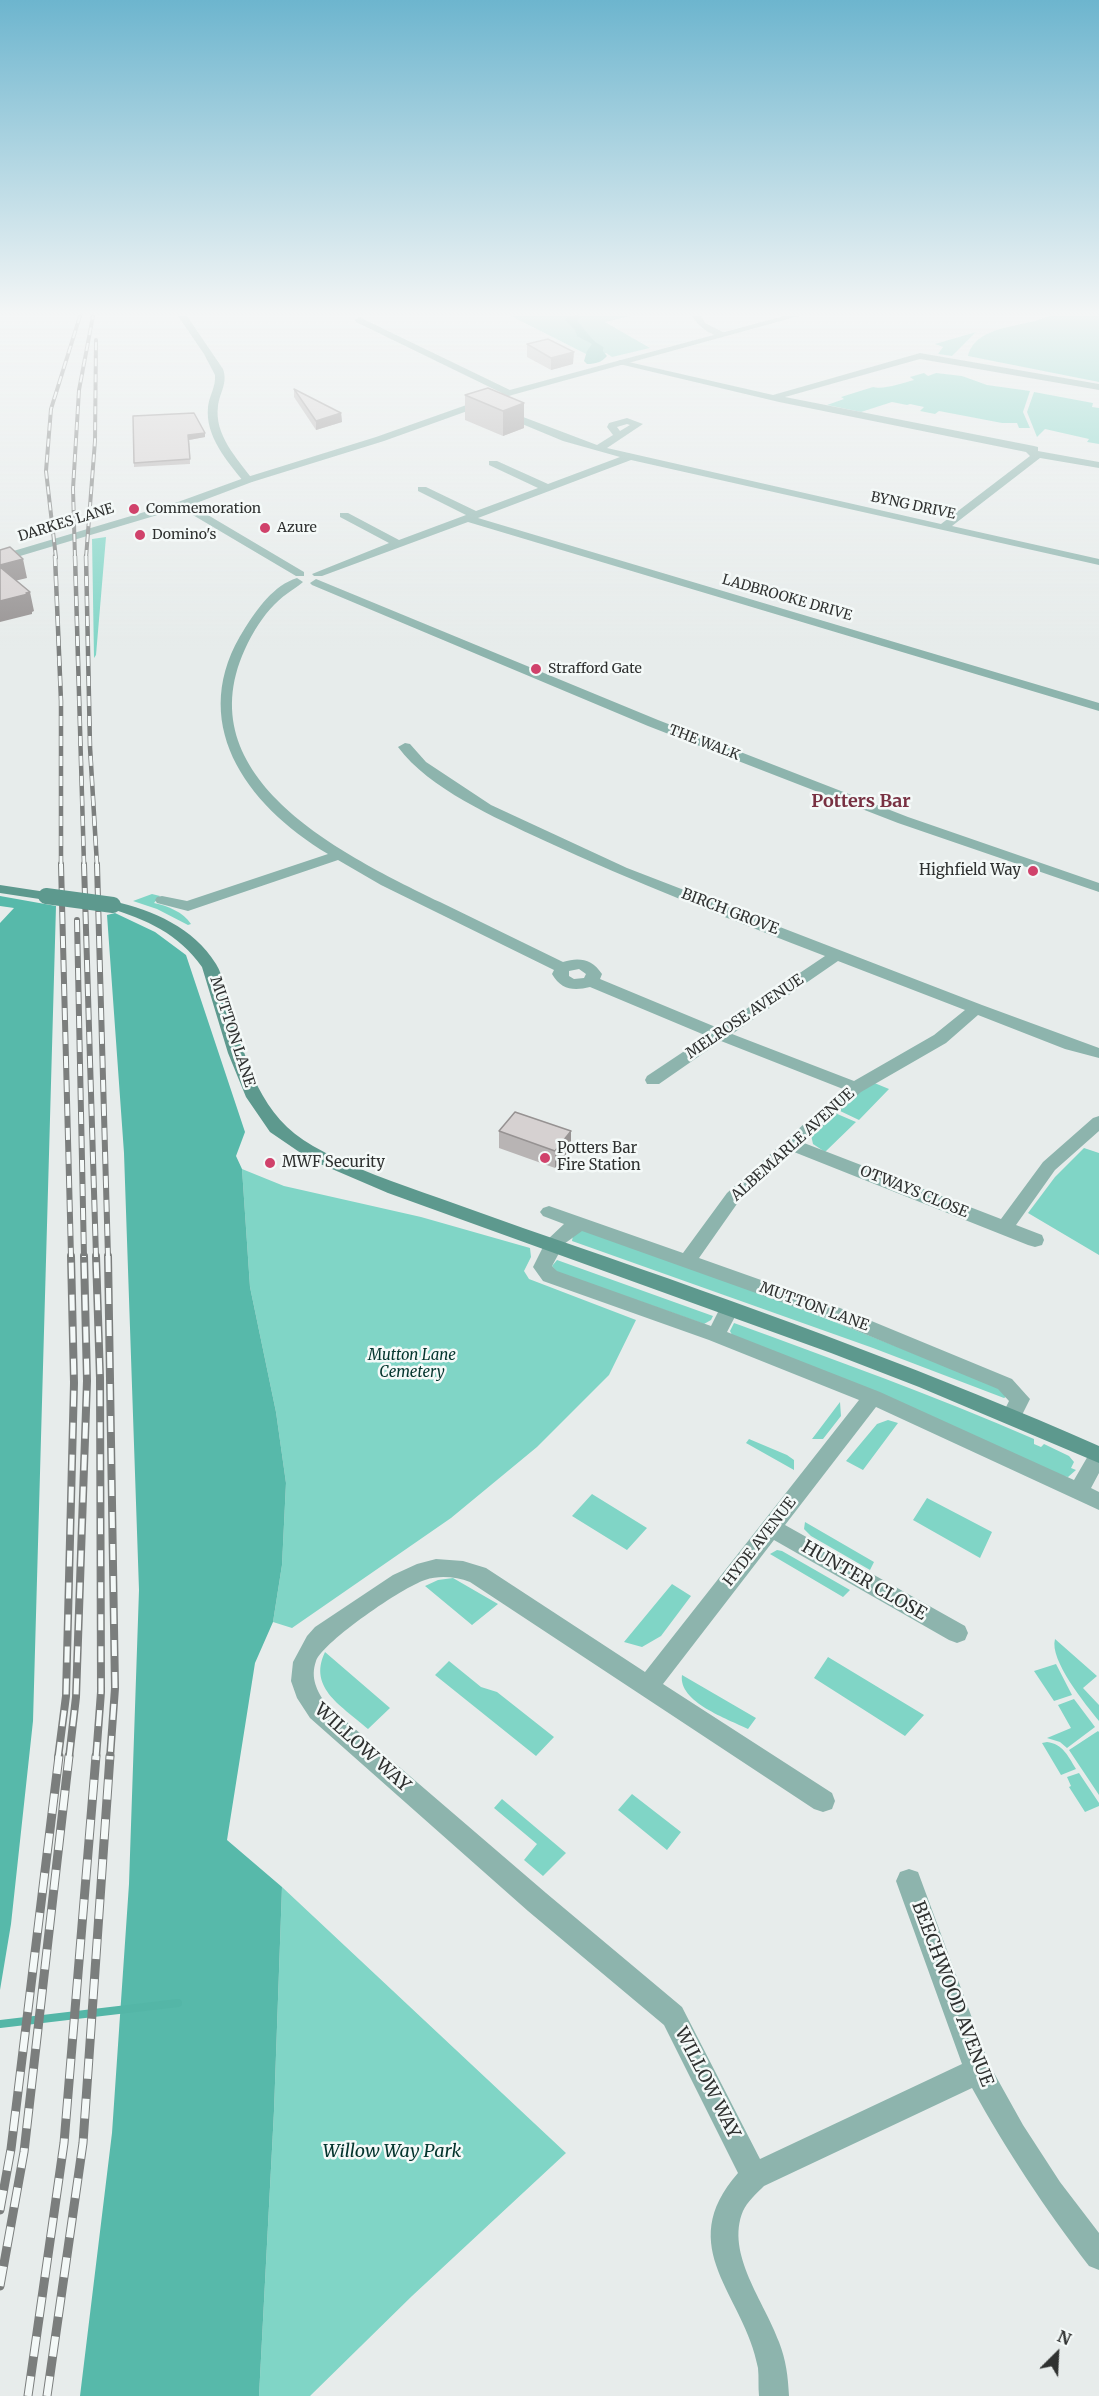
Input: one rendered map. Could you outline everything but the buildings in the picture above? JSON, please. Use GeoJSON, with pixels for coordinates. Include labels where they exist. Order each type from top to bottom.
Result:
{"type":"FeatureCollection","features":[{"type":"Feature","properties":{"kind":"main road","name":"MUTTON LANE"},"geometry":{"type":"LineString","coordinates":[[0,889],[113,904],[172,927],[200,951],[210,967],[249,1088],[267,1118],[292,1140],[320,1158],[353,1173],[919,1378],[1012,1415],[1099,1455]]}},
{"type":"Feature","properties":{"kind":"street"},"geometry":{"type":"LineString","coordinates":[[215,428],[230,456],[248,480]]}},
{"type":"Feature","properties":{"kind":"street","name":"DARKES LANE"},"geometry":{"type":"LineString","coordinates":[[0,559],[182,504],[248,480],[411,428]]}},
{"type":"Feature","properties":{"kind":"street","name":"BYNG DRIVE"},"geometry":{"type":"LineString","coordinates":[[539,428],[567,440],[630,457],[1099,562]]}},
{"type":"Feature","properties":{"kind":"street"},"geometry":{"type":"LineString","coordinates":[[918,428],[1099,465]]}},
{"type":"Feature","properties":{"kind":"street"},"geometry":{"type":"LineString","coordinates":[[598,449],[618,436]]}},
{"type":"Feature","properties":{"kind":"street"},"geometry":{"type":"LineString","coordinates":[[943,528],[1038,453]]}},
{"type":"Feature","properties":{"kind":"street"},"geometry":{"type":"LineString","coordinates":[[182,504],[306,585],[399,544],[630,457]]}},
{"type":"Feature","properties":{"kind":"street"},"geometry":{"type":"LineString","coordinates":[[493,463],[547,488]]}},
{"type":"Feature","properties":{"kind":"street","name":"LADBROOKE DRIVE"},"geometry":{"type":"LineString","coordinates":[[422,489],[471,517],[1099,707]]}},
{"type":"Feature","properties":{"kind":"street"},"geometry":{"type":"LineString","coordinates":[[344,515],[399,544]]}},
{"type":"Feature","properties":{"kind":"street"},"geometry":{"type":"LineString","coordinates":[[298,578],[279,594],[243,639],[228,677],[227,715],[236,752],[252,781],[278,808],[337,856],[562,968],[561,977],[567,983],[578,985],[591,981],[636,1002],[855,1088]]}},
{"type":"Feature","properties":{"kind":"street","name":"THE WALK"},"geometry":{"type":"LineString","coordinates":[[317,579],[672,731],[903,820],[1099,888]]}},
{"type":"Feature","properties":{"kind":"street","name":"BIRCH GROVE"},"geometry":{"type":"LineString","coordinates":[[405,747],[422,765],[486,808],[622,871],[976,1009],[1071,1045],[1099,1053]]}},
{"type":"Feature","properties":{"kind":"street"},"geometry":{"type":"LineString","coordinates":[[162,900],[188,906],[337,856]]}},
{"type":"Feature","properties":{"kind":"street"},"geometry":{"type":"LineString","coordinates":[[188,906],[197,922]]}},
{"type":"Feature","properties":{"kind":"street","name":"MELROSE AVENUE"},"geometry":{"type":"LineString","coordinates":[[653,1080],[717,1034],[838,954]]}},
{"type":"Feature","properties":{"kind":"street","name":"ALBEMARLE AVENUE"},"geometry":{"type":"LineString","coordinates":[[687,1261],[733,1197],[855,1088],[940,1039],[976,1009]]}},
{"type":"Feature","properties":{"kind":"street"},"geometry":{"type":"LineString","coordinates":[[1004,1228],[1049,1166],[1099,1122]]}},
{"type":"Feature","properties":{"kind":"street","name":"OTWAYS CLOSE"},"geometry":{"type":"LineString","coordinates":[[793,1145],[1035,1240]]}},
{"type":"Feature","properties":{"kind":"street","name":"MUTTON LANE"},"geometry":{"type":"LineString","coordinates":[[549,1212],[825,1310],[1005,1384],[1020,1399],[1012,1415]]}},
{"type":"Feature","properties":{"kind":"street"},"geometry":{"type":"LineString","coordinates":[[583,1224],[572,1226],[565,1231],[554,1246],[542,1267],[550,1276],[716,1335],[873,1397],[1099,1501]]}},
{"type":"Feature","properties":{"kind":"street"},"geometry":{"type":"LineString","coordinates":[[716,1335],[729,1309]]}},
{"type":"Feature","properties":{"kind":"street","name":"HYDE AVENUE"},"geometry":{"type":"LineString","coordinates":[[647,1687],[873,1397]]}},
{"type":"Feature","properties":{"kind":"street","name":"MUTTON LANE"},"geometry":{"type":"LineString","coordinates":[[1078,1491],[1099,1455]]}},
{"type":"Feature","properties":{"kind":"street","name":"HUNTER CLOSE"},"geometry":{"type":"LineString","coordinates":[[771,1528],[957,1634]]}},
{"type":"Feature","properties":{"kind":"street","name":"WILLOW WAY"},"geometry":{"type":"LineString","coordinates":[[754,2176],[674,2016],[537,1902],[318,1711],[305,1692],[302,1670],[312,1645],[323,1634],[421,1570],[454,1567],[478,1575],[823,1801]]}},
{"type":"Feature","properties":{"kind":"street","name":"BEECHWOOD AVENUE"},"geometry":{"type":"LineString","coordinates":[[909,1881],[978,2071],[1013,2135],[1050,2192],[1099,2256]]}},
{"type":"Feature","properties":{"kind":"street"},"geometry":{"type":"LineString","coordinates":[[774,2396],[774,2380],[768,2355],[731,2265],[724,2237],[723,2225],[731,2203],[742,2186],[754,2176],[978,2071]]}},
{"type":"Feature","properties":{"kind":"green space"},"geometry":{"type":"Polygon","coordinates":[[[1033,428],[1099,428],[1099,444],[1087,442],[1089,439],[1045,429],[1037,437],[1033,428]]]}},
{"type":"Feature","properties":{"kind":"green space"},"geometry":{"type":"Polygon","coordinates":[[[106,537],[96,655],[94,658],[92,539],[106,537]]]}},
{"type":"Feature","properties":{"kind":"green space"},"geometry":{"type":"Polygon","coordinates":[[[152,894],[160,896],[154,903],[175,910],[191,924],[188,925],[157,909],[133,901],[152,894]]]}},
{"type":"Feature","properties":{"kind":"green space"},"geometry":{"type":"Polygon","coordinates":[[[0,896],[56,906],[33,1721],[11,1924],[0,1990],[0,923],[14,908],[0,906],[0,896]]]}},
{"type":"Feature","properties":{"kind":"green space"},"geometry":{"type":"Polygon","coordinates":[[[115,913],[155,932],[186,955],[245,1132],[236,1156],[242,1169],[250,1287],[276,1412],[286,1483],[282,1565],[273,1622],[255,1663],[227,1840],[282,1887],[274,2111],[259,2396],[80,2396],[112,2133],[129,1884],[139,1590],[124,1153],[107,915],[115,913]]]}},
{"type":"Feature","properties":{"kind":"green space"},"geometry":{"type":"Polygon","coordinates":[[[872,1082],[889,1089],[859,1120],[838,1110],[872,1082]]]}},
{"type":"Feature","properties":{"kind":"green space"},"geometry":{"type":"Polygon","coordinates":[[[835,1113],[856,1122],[825,1152],[813,1144],[811,1135],[835,1113]]]}},
{"type":"Feature","properties":{"kind":"green space"},"geometry":{"type":"Polygon","coordinates":[[[1084,1148],[1099,1153],[1099,1255],[1028,1213],[1055,1177],[1084,1148]]]}},
{"type":"Feature","properties":{"kind":"green space","name":"Mutton Lane Cemetery"},"geometry":{"type":"Polygon","coordinates":[[[242,1169],[284,1186],[421,1217],[530,1248],[531,1257],[524,1271],[529,1279],[636,1320],[609,1375],[537,1447],[451,1518],[292,1628],[273,1622],[282,1565],[286,1483],[276,1412],[250,1287],[242,1169]]]}},
{"type":"Feature","properties":{"kind":"green space"},"geometry":{"type":"Polygon","coordinates":[[[582,1230],[741,1286],[846,1327],[1003,1390],[1006,1397],[572,1241],[573,1235],[582,1230]]]}},
{"type":"Feature","properties":{"kind":"green space"},"geometry":{"type":"Polygon","coordinates":[[[557,1260],[713,1316],[704,1324],[557,1272],[552,1266],[557,1260]]]}},
{"type":"Feature","properties":{"kind":"green space"},"geometry":{"type":"Polygon","coordinates":[[[734,1323],[997,1423],[1034,1439],[1034,1444],[1041,1447],[1044,1444],[1069,1456],[1074,1462],[1071,1468],[1076,1470],[1068,1477],[1061,1476],[732,1335],[730,1331],[734,1323]]]}},
{"type":"Feature","properties":{"kind":"green space"},"geometry":{"type":"Polygon","coordinates":[[[840,1402],[841,1416],[823,1439],[812,1439],[840,1402]]]}},
{"type":"Feature","properties":{"kind":"green space"},"geometry":{"type":"Polygon","coordinates":[[[888,1420],[898,1423],[863,1470],[846,1461],[877,1424],[888,1420]]]}},
{"type":"Feature","properties":{"kind":"green space"},"geometry":{"type":"Polygon","coordinates":[[[749,1439],[787,1455],[794,1460],[794,1470],[746,1443],[749,1439]]]}},
{"type":"Feature","properties":{"kind":"green space"},"geometry":{"type":"Polygon","coordinates":[[[592,1494],[647,1528],[627,1550],[572,1516],[592,1494]]]}},
{"type":"Feature","properties":{"kind":"green space"},"geometry":{"type":"Polygon","coordinates":[[[927,1498],[992,1532],[980,1558],[913,1520],[927,1498]]]}},
{"type":"Feature","properties":{"kind":"green space"},"geometry":{"type":"Polygon","coordinates":[[[805,1522],[874,1562],[870,1570],[811,1536],[804,1529],[805,1522]]]}},
{"type":"Feature","properties":{"kind":"green space"},"geometry":{"type":"Polygon","coordinates":[[[777,1550],[850,1590],[843,1597],[770,1554],[777,1550]]]}},
{"type":"Feature","properties":{"kind":"green space"},"geometry":{"type":"Polygon","coordinates":[[[453,1578],[498,1604],[472,1625],[425,1586],[438,1580],[453,1578]]]}},
{"type":"Feature","properties":{"kind":"green space"},"geometry":{"type":"Polygon","coordinates":[[[672,1584],[691,1596],[661,1636],[642,1647],[624,1642],[672,1584]]]}},
{"type":"Feature","properties":{"kind":"green space"},"geometry":{"type":"Polygon","coordinates":[[[1055,1639],[1097,1676],[1083,1688],[1099,1705],[1099,1721],[1063,1670],[1055,1648],[1055,1639]]]}},
{"type":"Feature","properties":{"kind":"green space"},"geometry":{"type":"Polygon","coordinates":[[[325,1652],[390,1708],[368,1729],[339,1705],[324,1687],[321,1665],[325,1652]]]}},
{"type":"Feature","properties":{"kind":"green space"},"geometry":{"type":"Polygon","coordinates":[[[828,1657],[924,1715],[905,1736],[814,1678],[828,1657]]]}},
{"type":"Feature","properties":{"kind":"green space"},"geometry":{"type":"Polygon","coordinates":[[[449,1661],[481,1687],[497,1692],[554,1737],[536,1756],[435,1675],[449,1661]]]}},
{"type":"Feature","properties":{"kind":"green space"},"geometry":{"type":"Polygon","coordinates":[[[1056,1664],[1072,1695],[1054,1701],[1034,1671],[1056,1664]]]}},
{"type":"Feature","properties":{"kind":"green space"},"geometry":{"type":"Polygon","coordinates":[[[682,1675],[756,1718],[748,1729],[717,1715],[688,1693],[683,1685],[682,1675]]]}},
{"type":"Feature","properties":{"kind":"green space"},"geometry":{"type":"Polygon","coordinates":[[[1074,1699],[1095,1727],[1067,1748],[1060,1742],[1047,1738],[1071,1728],[1058,1705],[1074,1699]]]}},
{"type":"Feature","properties":{"kind":"green space"},"geometry":{"type":"Polygon","coordinates":[[[1099,1732],[1099,1795],[1069,1750],[1099,1732]]]}},
{"type":"Feature","properties":{"kind":"green space"},"geometry":{"type":"Polygon","coordinates":[[[1047,1742],[1061,1748],[1076,1769],[1061,1775],[1042,1743],[1047,1742]]]}},
{"type":"Feature","properties":{"kind":"green space"},"geometry":{"type":"Polygon","coordinates":[[[1079,1773],[1099,1803],[1099,1806],[1085,1812],[1069,1787],[1071,1786],[1067,1777],[1079,1773]]]}},
{"type":"Feature","properties":{"kind":"green space"},"geometry":{"type":"Polygon","coordinates":[[[632,1794],[681,1832],[667,1850],[618,1810],[632,1794]]]}},
{"type":"Feature","properties":{"kind":"green space"},"geometry":{"type":"Polygon","coordinates":[[[502,1799],[566,1853],[543,1876],[524,1860],[537,1844],[494,1808],[502,1799]]]}},
{"type":"Feature","properties":{"kind":"green space","name":"Willow Way Park"},"geometry":{"type":"Polygon","coordinates":[[[282,1887],[566,2153],[412,2296],[310,2396],[259,2396],[274,2111],[282,1887]]]}},
{"type":"Feature","properties":{"kind":"waterway"},"geometry":{"type":"LineString","coordinates":[[0,2024],[178,2003]]}},
{"type":"Feature","properties":{"kind":"railway"},"geometry":{"type":"LineString","coordinates":[[49,428],[46,471],[56,558]]}},
{"type":"Feature","properties":{"kind":"railway"},"geometry":{"type":"LineString","coordinates":[[75,558],[73,489],[77,428]]}},
{"type":"Feature","properties":{"kind":"railway"},"geometry":{"type":"LineString","coordinates":[[86,558],[95,428]]}},
{"type":"Feature","properties":{"kind":"railway"},"geometry":{"type":"LineString","coordinates":[[55,556],[61,701],[61,864]]}},
{"type":"Feature","properties":{"kind":"railway"},"geometry":{"type":"LineString","coordinates":[[75,556],[84,865]]}},
{"type":"Feature","properties":{"kind":"railway"},"geometry":{"type":"LineString","coordinates":[[86,558],[90,747],[97,865]]}},
{"type":"Feature","properties":{"kind":"railway"},"geometry":{"type":"LineString","coordinates":[[61,864],[71,1257]]}},
{"type":"Feature","properties":{"kind":"railway"},"geometry":{"type":"LineString","coordinates":[[84,864],[96,1257]]}},
{"type":"Feature","properties":{"kind":"railway"},"geometry":{"type":"LineString","coordinates":[[97,864],[108,1257]]}},
{"type":"Feature","properties":{"kind":"railway"},"geometry":{"type":"LineString","coordinates":[[77,920],[84,1257]]}},
{"type":"Feature","properties":{"kind":"railway"},"geometry":{"type":"LineString","coordinates":[[58,1758],[66,1696],[74,1383],[71,1256]]}},
{"type":"Feature","properties":{"kind":"railway"},"geometry":{"type":"LineString","coordinates":[[69,1758],[76,1697],[87,1381],[84,1256]]}},
{"type":"Feature","properties":{"kind":"railway"},"geometry":{"type":"LineString","coordinates":[[96,1256],[100,1378],[101,1692],[96,1758]]}},
{"type":"Feature","properties":{"kind":"railway"},"geometry":{"type":"LineString","coordinates":[[108,1256],[115,1688],[110,1758]]}},
{"type":"Feature","properties":{"kind":"railway"},"geometry":{"type":"LineString","coordinates":[[0,2210],[11,2149],[59,1756]]}},
{"type":"Feature","properties":{"kind":"railway"},"geometry":{"type":"LineString","coordinates":[[0,2286],[24,2152],[69,1756]]}},
{"type":"Feature","properties":{"kind":"railway"},"geometry":{"type":"LineString","coordinates":[[28,2396],[64,2143],[96,1756]]}},
{"type":"Feature","properties":{"kind":"railway"},"geometry":{"type":"LineString","coordinates":[[47,2396],[83,2143],[110,1756]]}},
{"type":"Feature","properties":{"kind":"place","name":"Commemoration"},"geometry":{"type":"Point","coordinates":[134,509]}},
{"type":"Feature","properties":{"kind":"place","name":"Azure"},"geometry":{"type":"Point","coordinates":[265,528]}},
{"type":"Feature","properties":{"kind":"place","name":"Domino's"},"geometry":{"type":"Point","coordinates":[140,535]}},
{"type":"Feature","properties":{"kind":"place","name":"Strafford Gate"},"geometry":{"type":"Point","coordinates":[536,669]}},
{"type":"Feature","properties":{"kind":"place","name":"Highfield Way"},"geometry":{"type":"Point","coordinates":[1033,871]}},
{"type":"Feature","properties":{"kind":"place","name":"Potters Bar Fire Station"},"geometry":{"type":"Point","coordinates":[545,1158]}},
{"type":"Feature","properties":{"kind":"place","name":"MWF Security"},"geometry":{"type":"Point","coordinates":[270,1163]}},
{"type":"Feature","properties":{"kind":"district","name":"Potters Bar"},"geometry":{"type":"Point","coordinates":[861,802]}}]}
